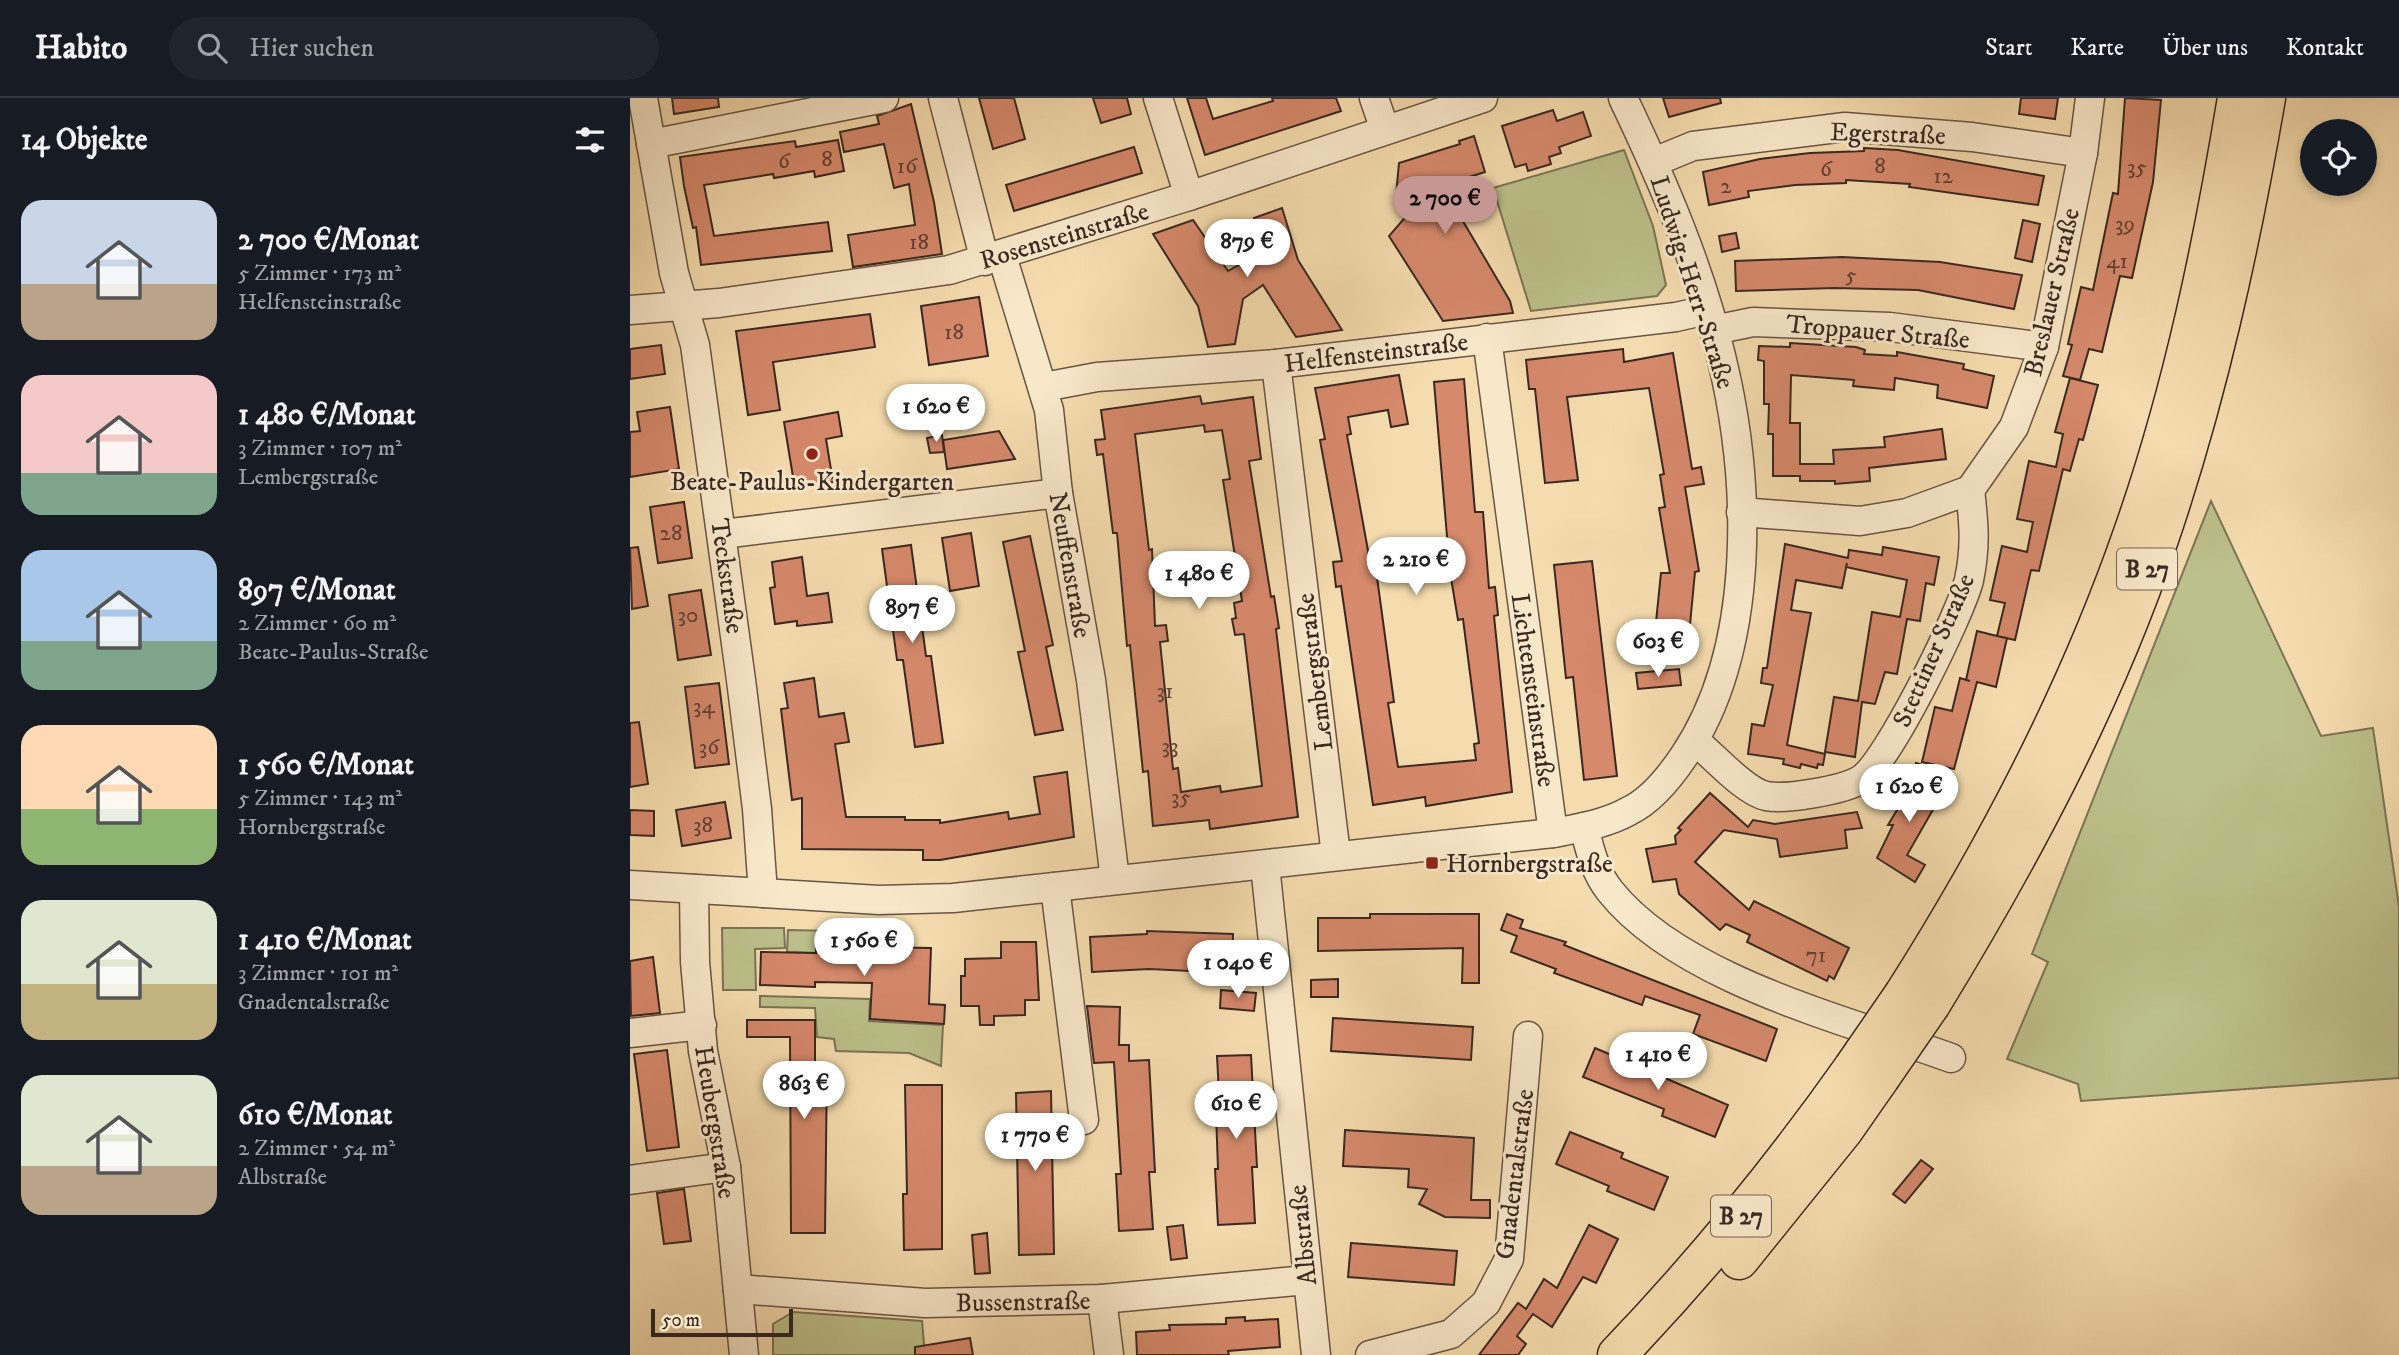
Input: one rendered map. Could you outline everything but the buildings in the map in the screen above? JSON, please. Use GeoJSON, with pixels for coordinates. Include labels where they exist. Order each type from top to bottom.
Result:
{"type":"FeatureCollection","features":[{"type":"Feature","properties":{"kind":"highway","name":"B 27"},"geometry":{"type":"LineString","coordinates":[[1918,999],[1952,917],[2012,806],[2078,669],[2134,530],[2178,384],[2215,237],[2237,98]]}},
{"type":"Feature","properties":{"kind":"highway","name":"B 27"},"geometry":{"type":"LineString","coordinates":[[1654,1355],[1777,1216],[1867,1073],[1918,999],[1978,928],[2036,821],[2102,684],[2159,541],[2203,396],[2239,250],[2266,98]]}},
{"type":"Feature","properties":{"kind":"highway","name":"B 27"},"geometry":{"type":"LineString","coordinates":[[1617,1355],[1677,1292],[1867,1073]]}},
{"type":"Feature","properties":{"kind":"street","name":"Teckstraße"},"geometry":{"type":"LineString","coordinates":[[643,98],[674,273],[695,345],[723,534],[756,797],[762,893]]}},
{"type":"Feature","properties":{"kind":"street"},"geometry":{"type":"LineString","coordinates":[[651,144],[884,98]]}},
{"type":"Feature","properties":{"kind":"street","name":"Neuffenstraße"},"geometry":{"type":"LineString","coordinates":[[943,98],[993,258],[1044,387],[1058,493],[1091,680],[1115,880]]}},
{"type":"Feature","properties":{"kind":"street"},"geometry":{"type":"LineString","coordinates":[[1158,98],[1189,196]]}},
{"type":"Feature","properties":{"kind":"street"},"geometry":{"type":"LineString","coordinates":[[1374,98],[1385,130]]}},
{"type":"Feature","properties":{"kind":"street","name":"Rosensteinstraße"},"geometry":{"type":"LineString","coordinates":[[630,310],[949,271],[1189,196],[1483,98]]}},
{"type":"Feature","properties":{"kind":"street","name":"Ludwig-Herr-Straße"},"geometry":{"type":"LineString","coordinates":[[1584,827],[1630,811],[1648,799],[1673,773],[1695,741],[1714,699],[1726,657],[1737,598],[1741,512],[1730,396],[1710,320],[1675,215],[1654,162],[1623,98]]}},
{"type":"Feature","properties":{"kind":"street","name":"Breslauer Straße"},"geometry":{"type":"LineString","coordinates":[[1970,490],[2014,427],[2043,347],[2083,153],[2090,98]]}},
{"type":"Feature","properties":{"kind":"street","name":"Egerstraße"},"geometry":{"type":"LineString","coordinates":[[1654,162],[1693,146],[1845,127],[1972,137],[2083,153]]}},
{"type":"Feature","properties":{"kind":"street","name":"Helfensteinstraße"},"geometry":{"type":"LineString","coordinates":[[1044,387],[1097,377],[1276,364],[1676,317],[1710,320]]}},
{"type":"Feature","properties":{"kind":"street","name":"Troppauer Straße"},"geometry":{"type":"LineString","coordinates":[[1710,320],[1890,327],[2043,347]]}},
{"type":"Feature","properties":{"kind":"street","name":"Lichtensteinstraße"},"geometry":{"type":"LineString","coordinates":[[1487,338],[1553,833]]}},
{"type":"Feature","properties":{"kind":"street","name":"Lembergstraße"},"geometry":{"type":"LineString","coordinates":[[1276,364],[1336,855]]}},
{"type":"Feature","properties":{"kind":"street"},"geometry":{"type":"LineString","coordinates":[[1741,512],[1860,521],[1906,513],[1970,490]]}},
{"type":"Feature","properties":{"kind":"street","name":"Stettiner Straße"},"geometry":{"type":"LineString","coordinates":[[1695,741],[1749,787],[1766,796],[1842,786],[1868,773],[1912,708],[1968,583],[1976,538],[1970,490]]}},
{"type":"Feature","properties":{"kind":"street"},"geometry":{"type":"LineString","coordinates":[[723,534],[1058,493]]}},
{"type":"Feature","properties":{"kind":"street"},"geometry":{"type":"LineString","coordinates":[[630,885],[913,900],[1265,865],[1553,833],[1584,827],[1597,870],[1610,891],[1636,917],[1715,969],[1764,991],[1951,1058]]}},
{"type":"Feature","properties":{"kind":"street","name":"Albstraße"},"geometry":{"type":"LineString","coordinates":[[1265,865],[1316,1355]]}},
{"type":"Feature","properties":{"kind":"street"},"geometry":{"type":"LineString","coordinates":[[1055,887],[1084,1120]]}},
{"type":"Feature","properties":{"kind":"street","name":"Heubergstraße"},"geometry":{"type":"LineString","coordinates":[[694,889],[695,962],[702,1026],[726,1167],[744,1355]]}},
{"type":"Feature","properties":{"kind":"street"},"geometry":{"type":"LineString","coordinates":[[630,1033],[702,1026]]}},
{"type":"Feature","properties":{"kind":"street","name":"Gnadentalstraße"},"geometry":{"type":"LineString","coordinates":[[1370,1355],[1451,1334],[1486,1303],[1509,1259],[1528,1036]]}},
{"type":"Feature","properties":{"kind":"street"},"geometry":{"type":"LineString","coordinates":[[630,1180],[726,1167]]}},
{"type":"Feature","properties":{"kind":"street","name":"Bussenstraße"},"geometry":{"type":"LineString","coordinates":[[738,1289],[925,1303],[1102,1299],[1307,1280]]}},
{"type":"Feature","properties":{"kind":"street"},"geometry":{"type":"LineString","coordinates":[[1102,1299],[1109,1355]]}},
{"type":"Feature","properties":{"kind":"green space"},"geometry":{"type":"Polygon","coordinates":[[[1624,150],[1653,226],[1666,285],[1657,296],[1531,311],[1493,188],[1624,150]]]}},
{"type":"Feature","properties":{"kind":"green space"},"geometry":{"type":"Polygon","coordinates":[[[2211,501],[2321,736],[2373,728],[2399,907],[2399,1078],[2081,1101],[2078,1084],[2007,1059],[2048,962],[2032,954],[2211,501]]]}},
{"type":"Feature","properties":{"kind":"green space"},"geometry":{"type":"Polygon","coordinates":[[[722,928],[784,928],[785,948],[755,949],[756,990],[723,990],[722,928]]]}},
{"type":"Feature","properties":{"kind":"green space"},"geometry":{"type":"Polygon","coordinates":[[[788,930],[835,931],[834,949],[816,948],[816,953],[787,952],[788,930]]]}},
{"type":"Feature","properties":{"kind":"green space"},"geometry":{"type":"Polygon","coordinates":[[[760,996],[870,999],[869,1021],[943,1025],[941,1066],[909,1053],[836,1051],[834,1039],[817,1037],[815,1008],[760,1007],[760,996]]]}},
{"type":"Feature","properties":{"kind":"green space"},"geometry":{"type":"Polygon","coordinates":[[[793,1312],[922,1321],[925,1355],[773,1355],[773,1324],[793,1312]]]}},
{"type":"Feature","properties":{"kind":"place","name":"Beate-Paulus-Kindergarten"},"geometry":{"type":"Point","coordinates":[812,454]}},
{"type":"Feature","properties":{"kind":"place","name":"Hornbergstraße"},"geometry":{"type":"Point","coordinates":[1432,863]}}]}
